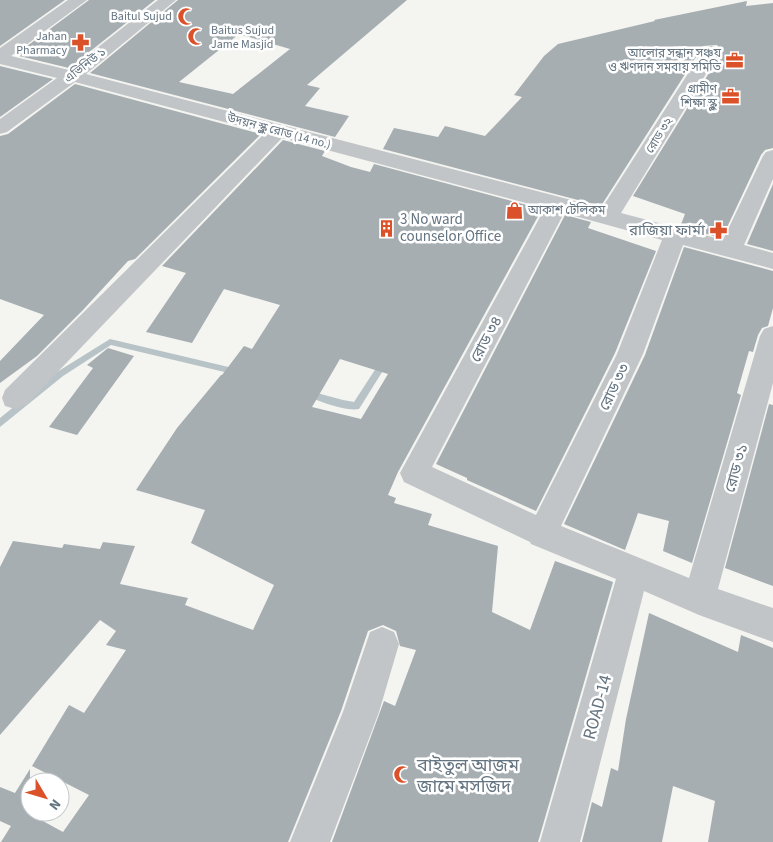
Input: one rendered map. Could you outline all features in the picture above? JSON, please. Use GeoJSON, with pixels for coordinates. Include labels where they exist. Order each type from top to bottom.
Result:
{"type":"FeatureCollection","features":[{"type":"Feature","properties":{"kind":"street"},"geometry":{"type":"LineString","coordinates":[[0,57],[79,0]]}},
{"type":"Feature","properties":{"kind":"street","name":"এভিনিউ ১"},"geometry":{"type":"LineString","coordinates":[[0,128],[72,76],[168,0]]}},
{"type":"Feature","properties":{"kind":"street","name":"রোড ৩২"},"geometry":{"type":"LineString","coordinates":[[608,218],[711,51]]}},
{"type":"Feature","properties":{"kind":"street","name":"উদয়ন স্কুল রোড (14 no.)"},"geometry":{"type":"LineString","coordinates":[[0,57],[773,261]]}},
{"type":"Feature","properties":{"kind":"street"},"geometry":{"type":"LineString","coordinates":[[16,398],[278,130]]}},
{"type":"Feature","properties":{"kind":"street"},"geometry":{"type":"LineString","coordinates":[[730,250],[773,156]]}},
{"type":"Feature","properties":{"kind":"street","name":"রোড ৩৪"},"geometry":{"type":"LineString","coordinates":[[542,534],[414,473],[558,205]]}},
{"type":"Feature","properties":{"kind":"street","name":"রোড ৩৩"},"geometry":{"type":"LineString","coordinates":[[542,534],[630,354],[674,236]]}},
{"type":"Feature","properties":{"kind":"street","name":"রোড ৩১"},"geometry":{"type":"LineString","coordinates":[[699,599],[773,336]]}},
{"type":"Feature","properties":{"kind":"street"},"geometry":{"type":"LineString","coordinates":[[542,534],[699,599],[773,624]]}},
{"type":"Feature","properties":{"kind":"street","name":"ROAD-14"},"geometry":{"type":"LineString","coordinates":[[560,842],[634,571]]}},
{"type":"Feature","properties":{"kind":"street"},"geometry":{"type":"LineString","coordinates":[[310,842],[361,712],[382,644]]}},
{"type":"Feature","properties":{"kind":"building"},"geometry":{"type":"Polygon","coordinates":[[[0,0],[65,0],[0,46],[0,0]]]}},
{"type":"Feature","properties":{"kind":"building"},"geometry":{"type":"Polygon","coordinates":[[[89,0],[155,0],[69,68],[15,55],[89,0]]]}},
{"type":"Feature","properties":{"kind":"building"},"geometry":{"type":"Polygon","coordinates":[[[178,0],[407,0],[307,85],[320,88],[305,106],[349,116],[335,137],[90,73],[178,0]],[[239,34],[179,82],[233,94],[290,49],[239,34]]]}},
{"type":"Feature","properties":{"kind":"building"},"geometry":{"type":"Polygon","coordinates":[[[747,1],[746,6],[773,3],[773,148],[765,150],[761,155],[722,238],[680,227],[685,214],[633,196],[722,52],[717,45],[703,46],[601,206],[383,149],[394,128],[438,137],[445,126],[485,136],[522,97],[514,95],[544,56],[558,44],[654,20],[747,1]]]}},
{"type":"Feature","properties":{"kind":"building"},"geometry":{"type":"Polygon","coordinates":[[[0,66],[53,79],[0,117],[0,66]]]}},
{"type":"Feature","properties":{"kind":"building"},"geometry":{"type":"Polygon","coordinates":[[[75,84],[261,134],[135,259],[128,261],[37,356],[0,383],[0,361],[44,315],[0,299],[0,136],[8,134],[75,84]]]}},
{"type":"Feature","properties":{"kind":"building"},"geometry":{"type":"Polygon","coordinates":[[[283,140],[325,151],[322,156],[351,167],[370,172],[374,164],[542,209],[398,472],[388,495],[396,498],[394,503],[432,514],[428,525],[498,546],[492,612],[530,630],[555,561],[613,582],[538,842],[332,842],[384,701],[395,706],[416,650],[400,646],[396,631],[383,625],[368,631],[341,711],[288,842],[1,842],[11,826],[0,821],[0,787],[15,793],[20,785],[20,822],[45,822],[63,832],[89,795],[70,785],[70,772],[44,772],[32,766],[69,705],[84,713],[126,650],[106,645],[116,631],[100,620],[0,735],[0,567],[13,541],[62,548],[64,544],[100,549],[103,542],[135,546],[120,584],[188,598],[185,605],[253,630],[274,585],[191,543],[205,510],[136,490],[177,428],[244,346],[252,349],[280,305],[224,289],[192,343],[146,332],[186,273],[162,266],[283,140]],[[340,359],[312,407],[361,419],[388,374],[340,359]]]}},
{"type":"Feature","properties":{"kind":"building"},"geometry":{"type":"Polygon","coordinates":[[[773,184],[773,251],[747,244],[773,184]]]}},
{"type":"Feature","properties":{"kind":"building"},"geometry":{"type":"Polygon","coordinates":[[[565,215],[591,222],[588,228],[656,251],[615,353],[536,511],[436,464],[565,215]]]}},
{"type":"Feature","properties":{"kind":"building"},"geometry":{"type":"Polygon","coordinates":[[[684,247],[773,271],[773,308],[768,326],[762,328],[753,352],[749,351],[737,393],[741,395],[692,563],[663,551],[669,521],[638,513],[625,550],[564,524],[645,355],[684,247]]]}},
{"type":"Feature","properties":{"kind":"building"},"geometry":{"type":"Polygon","coordinates":[[[108,348],[134,356],[77,435],[49,427],[93,368],[87,365],[108,348]]]}},
{"type":"Feature","properties":{"kind":"building"},"geometry":{"type":"Polygon","coordinates":[[[769,404],[773,405],[773,586],[725,568],[769,404]]]}},
{"type":"Feature","properties":{"kind":"building"},"geometry":{"type":"Polygon","coordinates":[[[649,613],[738,652],[741,635],[773,648],[773,842],[708,842],[715,801],[673,786],[662,842],[582,842],[592,802],[602,807],[611,768],[618,771],[626,719],[649,613]]]}},
{"type":"Feature","properties":{"kind":"waterway"},"geometry":{"type":"LineString","coordinates":[[0,423],[60,374],[110,342],[237,372]]}},
{"type":"Feature","properties":{"kind":"waterway"},"geometry":{"type":"LineString","coordinates":[[306,393],[356,406],[385,361]]}},
{"type":"Feature","properties":{"kind":"place","name":"Baitul Sujud"},"geometry":{"type":"Point","coordinates":[186,16]}},
{"type":"Feature","properties":{"kind":"place","name":"Baitus Sujud Jame Masjid"},"geometry":{"type":"Point","coordinates":[197,37]}},
{"type":"Feature","properties":{"kind":"place","name":"Jahan Pharmacy"},"geometry":{"type":"Point","coordinates":[81,43]}},
{"type":"Feature","properties":{"kind":"place","name":"আলোর সন্ধান সঞ্চয় ও ঋণদান সমবায় সমিতি"},"geometry":{"type":"Point","coordinates":[735,60]}},
{"type":"Feature","properties":{"kind":"place","name":"গ্রামীণ শিক্ষা স্কুল"},"geometry":{"type":"Point","coordinates":[731,96]}},
{"type":"Feature","properties":{"kind":"place","name":"আকাশ টেলিকম"},"geometry":{"type":"Point","coordinates":[514,210]}},
{"type":"Feature","properties":{"kind":"place","name":"3 No ward counselor Office"},"geometry":{"type":"Point","coordinates":[386,228]}},
{"type":"Feature","properties":{"kind":"place","name":"রাজিয়া ফার্মা"},"geometry":{"type":"Point","coordinates":[719,230]}},
{"type":"Feature","properties":{"kind":"place","name":"বাইতুল আজম জামে মসজিদ"},"geometry":{"type":"Point","coordinates":[403,775]}}]}
